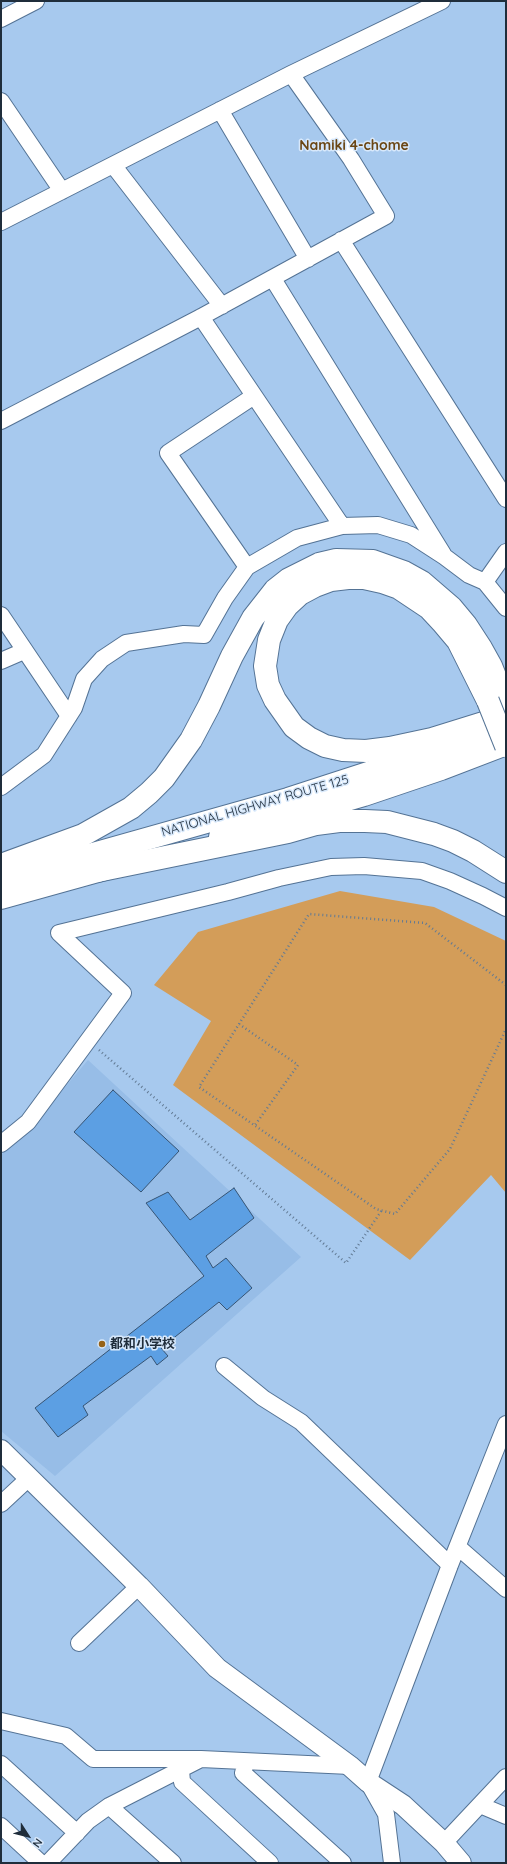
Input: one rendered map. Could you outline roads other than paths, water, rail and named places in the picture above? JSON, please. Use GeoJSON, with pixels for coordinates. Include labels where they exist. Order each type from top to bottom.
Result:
{"type":"FeatureCollection","features":[{"type":"Feature","properties":{"kind":"highway"},"geometry":{"type":"LineString","coordinates":[[1,865],[83,835],[131,808],[149,793],[164,778],[191,740],[209,706],[232,656],[256,613],[275,590],[289,579],[319,564],[336,560],[373,561],[397,569],[422,582],[452,608],[466,625],[481,648],[501,704],[506,745]]}},
{"type":"Feature","properties":{"kind":"highway"},"geometry":{"type":"LineString","coordinates":[[348,578],[364,578],[382,582],[399,588],[429,608],[458,641],[501,704],[432,739],[390,748],[366,751],[343,750],[326,746],[309,738],[294,727],[275,700],[268,686],[265,666],[269,640],[277,620],[287,606],[300,594],[315,586],[331,580],[348,578]]}},
{"type":"Feature","properties":{"kind":"highway","name":"NATIONAL HIGHWAY ROUTE 125"},"geometry":{"type":"LineString","coordinates":[[1,880],[288,799],[433,752],[506,724]]}},
{"type":"Feature","properties":{"kind":"highway","name":"NATIONAL HIGHWAY ROUTE 125"},"geometry":{"type":"LineString","coordinates":[[1,898],[364,795],[506,745]]}},
{"type":"Feature","properties":{"kind":"highway"},"geometry":{"type":"LineString","coordinates":[[97,871],[288,832],[316,824],[339,821],[365,821],[395,824],[434,834],[473,851],[506,872]]}},
{"type":"Feature","properties":{"kind":"street"},"geometry":{"type":"LineString","coordinates":[[1,19],[36,1]]}},
{"type":"Feature","properties":{"kind":"street"},"geometry":{"type":"LineString","coordinates":[[1,222],[291,74],[442,1]]}},
{"type":"Feature","properties":{"kind":"street"},"geometry":{"type":"LineString","coordinates":[[1,421],[222,306],[386,216],[350,160],[291,74]]}},
{"type":"Feature","properties":{"kind":"street"},"geometry":{"type":"LineString","coordinates":[[1,101],[62,191]]}},
{"type":"Feature","properties":{"kind":"street"},"geometry":{"type":"LineString","coordinates":[[220,110],[308,259]]}},
{"type":"Feature","properties":{"kind":"street"},"geometry":{"type":"LineString","coordinates":[[113,165],[222,306]]}},
{"type":"Feature","properties":{"kind":"street"},"geometry":{"type":"LineString","coordinates":[[341,240],[506,499]]}},
{"type":"Feature","properties":{"kind":"street"},"geometry":{"type":"LineString","coordinates":[[272,279],[445,557]]}},
{"type":"Feature","properties":{"kind":"street"},"geometry":{"type":"LineString","coordinates":[[201,317],[342,526]]}},
{"type":"Feature","properties":{"kind":"street"},"geometry":{"type":"LineString","coordinates":[[247,567],[168,453],[254,396]]}},
{"type":"Feature","properties":{"kind":"street"},"geometry":{"type":"LineString","coordinates":[[1,787],[44,755],[74,708],[84,679],[102,659],[126,643],[184,634],[204,635],[225,598],[247,567],[297,538],[342,526],[378,525],[411,535],[469,575],[485,582],[506,608]]}},
{"type":"Feature","properties":{"kind":"street"},"geometry":{"type":"LineString","coordinates":[[485,582],[506,552]]}},
{"type":"Feature","properties":{"kind":"street"},"geometry":{"type":"LineString","coordinates":[[1,615],[69,716]]}},
{"type":"Feature","properties":{"kind":"street"},"geometry":{"type":"LineString","coordinates":[[1,661],[24,651]]}},
{"type":"Feature","properties":{"kind":"street"},"geometry":{"type":"LineString","coordinates":[[1,1144],[28,1122],[123,993],[59,933],[279,878],[331,867],[364,866],[422,871],[476,893],[506,908]]}},
{"type":"Feature","properties":{"kind":"street"},"geometry":{"type":"LineString","coordinates":[[224,1366],[263,1398],[301,1422],[450,1565]]}},
{"type":"Feature","properties":{"kind":"street"},"geometry":{"type":"LineString","coordinates":[[368,1782],[450,1565],[506,1424]]}},
{"type":"Feature","properties":{"kind":"street"},"geometry":{"type":"LineString","coordinates":[[1,1450],[139,1586],[217,1668],[350,1766],[368,1782],[403,1805],[444,1843],[461,1863]]}},
{"type":"Feature","properties":{"kind":"street"},"geometry":{"type":"LineString","coordinates":[[1,1504],[30,1478]]}},
{"type":"Feature","properties":{"kind":"street"},"geometry":{"type":"LineString","coordinates":[[458,1547],[506,1589]]}},
{"type":"Feature","properties":{"kind":"street"},"geometry":{"type":"LineString","coordinates":[[79,1643],[139,1586]]}},
{"type":"Feature","properties":{"kind":"street"},"geometry":{"type":"LineString","coordinates":[[1,1721],[66,1736],[93,1759],[201,1760],[350,1766]]}},
{"type":"Feature","properties":{"kind":"street"},"geometry":{"type":"LineString","coordinates":[[1,1826],[50,1862],[88,1822],[109,1806],[201,1760]]}},
{"type":"Feature","properties":{"kind":"street"},"geometry":{"type":"LineString","coordinates":[[246,1762],[242,1773],[343,1863]]}},
{"type":"Feature","properties":{"kind":"street"},"geometry":{"type":"LineString","coordinates":[[1,1764],[77,1833]]}},
{"type":"Feature","properties":{"kind":"street"},"geometry":{"type":"LineString","coordinates":[[181,1770],[182,1782],[270,1863]]}},
{"type":"Feature","properties":{"kind":"street"},"geometry":{"type":"LineString","coordinates":[[444,1843],[506,1777]]}},
{"type":"Feature","properties":{"kind":"street"},"geometry":{"type":"LineString","coordinates":[[368,1782],[386,1814],[392,1863]]}},
{"type":"Feature","properties":{"kind":"street"},"geometry":{"type":"LineString","coordinates":[[109,1806],[173,1863]]}},
{"type":"Feature","properties":{"kind":"street"},"geometry":{"type":"LineString","coordinates":[[480,1806],[506,1816]]}},
{"type":"Feature","properties":{"kind":"place","name":"都和小学校"},"geometry":{"type":"Point","coordinates":[102,1344]}},
{"type":"Feature","properties":{"kind":"district","name":"Namiki 4-chome"},"geometry":{"type":"Point","coordinates":[354,146]}}]}
